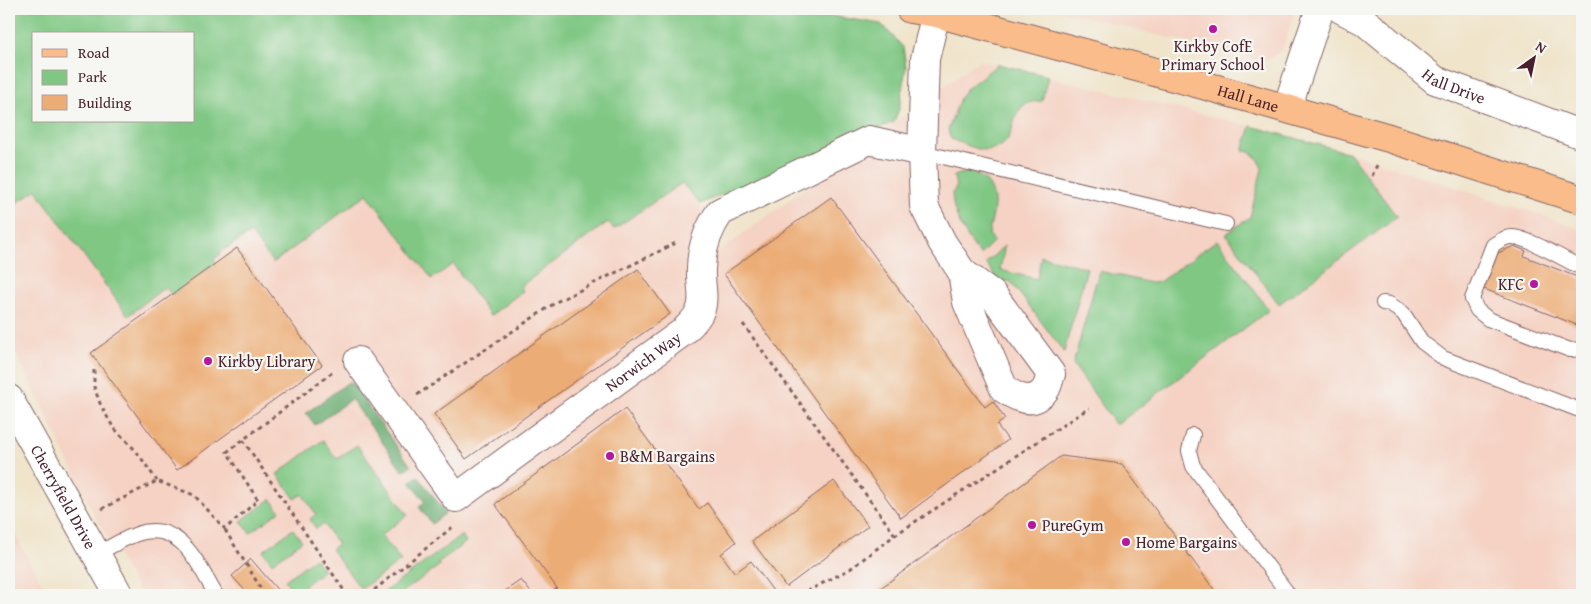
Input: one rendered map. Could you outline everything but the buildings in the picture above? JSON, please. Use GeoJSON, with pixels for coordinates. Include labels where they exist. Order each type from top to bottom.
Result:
{"type":"FeatureCollection","features":[{"type":"Feature","properties":{"kind":"main road","name":"Hall Lane"},"geometry":{"type":"LineString","coordinates":[[923,11],[1287,108],[1389,138],[1582,200]]}},
{"type":"Feature","properties":{"kind":"street"},"geometry":{"type":"LineString","coordinates":[[1287,108],[1320,9]]}},
{"type":"Feature","properties":{"kind":"street","name":"Hall Drive"},"geometry":{"type":"LineString","coordinates":[[1341,9],[1364,21],[1435,80],[1582,135]]}},
{"type":"Feature","properties":{"kind":"street"},"geometry":{"type":"LineString","coordinates":[[923,11],[925,59],[922,152],[924,206],[942,242],[962,272]]}},
{"type":"Feature","properties":{"kind":"street","name":"Norwich Way"},"geometry":{"type":"LineString","coordinates":[[456,498],[683,332],[695,319],[701,310],[701,272],[705,240],[711,225],[720,212],[869,140],[922,152]]}},
{"type":"Feature","properties":{"kind":"street"},"geometry":{"type":"LineString","coordinates":[[347,365],[393,411],[456,498]]}},
{"type":"Feature","properties":{"kind":"street","name":"Cherryfield Drive"},"geometry":{"type":"LineString","coordinates":[[10,402],[119,595]]}},
{"type":"Feature","properties":{"kind":"lane"},"geometry":{"type":"LineString","coordinates":[[922,152],[1226,224]]}},
{"type":"Feature","properties":{"kind":"lane"},"geometry":{"type":"LineString","coordinates":[[1582,268],[1527,241],[1511,237],[1493,245],[1472,299],[1477,310],[1488,319],[1570,350],[1582,349]]}},
{"type":"Feature","properties":{"kind":"lane"},"geometry":{"type":"LineString","coordinates":[[1383,303],[1389,304],[1403,313],[1422,342],[1444,358],[1582,411]]}},
{"type":"Feature","properties":{"kind":"lane"},"geometry":{"type":"LineString","coordinates":[[1193,435],[1189,451],[1193,466],[1289,595]]}},
{"type":"Feature","properties":{"kind":"lane"},"geometry":{"type":"LineString","coordinates":[[96,555],[136,534],[146,531],[161,531],[172,534],[187,548],[216,595]]}},
{"type":"Feature","properties":{"kind":"path"},"geometry":{"type":"LineString","coordinates":[[393,411],[558,301],[711,225]]}},
{"type":"Feature","properties":{"kind":"path"},"geometry":{"type":"LineString","coordinates":[[743,324],[895,535]]}},
{"type":"Feature","properties":{"kind":"path"},"geometry":{"type":"LineString","coordinates":[[225,529],[258,500],[227,452],[347,365]]}},
{"type":"Feature","properties":{"kind":"path"},"geometry":{"type":"LineString","coordinates":[[94,370],[94,386],[101,406],[114,427],[137,452],[157,482],[194,495],[225,529],[265,595]]}},
{"type":"Feature","properties":{"kind":"path"},"geometry":{"type":"LineString","coordinates":[[800,595],[850,569],[895,535],[1089,408]]}},
{"type":"Feature","properties":{"kind":"path"},"geometry":{"type":"LineString","coordinates":[[243,440],[347,595]]}},
{"type":"Feature","properties":{"kind":"path"},"geometry":{"type":"LineString","coordinates":[[99,511],[157,482]]}},
{"type":"Feature","properties":{"kind":"path"},"geometry":{"type":"LineString","coordinates":[[368,595],[468,515],[456,498]]}},
{"type":"Feature","properties":{"kind":"shaded area","name":"Kirkby CofE Primary School"},"geometry":{"type":"Polygon","coordinates":[[[1054,9],[1296,9],[1282,50],[1265,62],[1054,9]]]}},
{"type":"Feature","properties":{"kind":"shaded area"},"geometry":{"type":"Polygon","coordinates":[[[979,60],[1251,126],[1350,153],[1582,230],[1582,595],[141,595],[96,518],[9,338],[9,208],[36,190],[128,316],[165,287],[171,295],[220,252],[251,233],[273,263],[367,194],[432,279],[453,264],[523,290],[521,286],[609,222],[614,229],[682,182],[700,204],[713,256],[979,60]]]}},
{"type":"Feature","properties":{"kind":"shaded area"},"geometry":{"type":"Polygon","coordinates":[[[9,523],[33,568],[50,595],[9,595],[9,523]]]}},
{"type":"Feature","properties":{"kind":"green space"},"geometry":{"type":"Polygon","coordinates":[[[9,9],[787,9],[881,24],[903,47],[906,67],[899,109],[894,122],[700,204],[682,183],[614,229],[608,222],[521,286],[523,291],[490,316],[453,264],[432,279],[367,194],[273,263],[251,233],[220,252],[220,255],[214,259],[216,263],[172,295],[165,287],[128,316],[36,190],[9,208],[9,9]]]}},
{"type":"Feature","properties":{"kind":"green space"},"geometry":{"type":"Polygon","coordinates":[[[998,64],[1048,76],[1042,101],[1030,102],[1023,106],[1018,112],[1008,139],[996,148],[981,150],[951,139],[948,130],[965,90],[998,64]]]}},
{"type":"Feature","properties":{"kind":"green space"},"geometry":{"type":"Polygon","coordinates":[[[1251,126],[1350,153],[1397,217],[1279,304],[1226,234],[1250,217],[1262,169],[1259,160],[1250,152],[1243,151],[1251,126]]]}},
{"type":"Feature","properties":{"kind":"green space"},"geometry":{"type":"Polygon","coordinates":[[[966,172],[983,178],[990,187],[994,198],[989,234],[994,241],[980,255],[961,226],[953,202],[952,193],[956,188],[954,176],[966,172]]]}},
{"type":"Feature","properties":{"kind":"green space"},"geometry":{"type":"Polygon","coordinates":[[[1217,240],[1269,310],[1116,425],[1073,364],[1099,271],[1151,283],[1159,282],[1217,240]]]}},
{"type":"Feature","properties":{"kind":"green space"},"geometry":{"type":"Polygon","coordinates":[[[1005,245],[1000,270],[1037,279],[1041,256],[1087,268],[1064,352],[1011,282],[997,279],[986,263],[1005,245]]]}},
{"type":"Feature","properties":{"kind":"green space"},"geometry":{"type":"Polygon","coordinates":[[[350,381],[411,466],[403,471],[351,399],[315,425],[306,413],[350,381]]]}},
{"type":"Feature","properties":{"kind":"green space"},"geometry":{"type":"Polygon","coordinates":[[[323,440],[337,459],[357,445],[408,515],[381,535],[401,561],[361,589],[331,549],[338,544],[323,524],[316,529],[310,519],[316,514],[302,494],[295,499],[277,474],[323,440]]]}},
{"type":"Feature","properties":{"kind":"green space"},"geometry":{"type":"Polygon","coordinates":[[[418,476],[446,513],[432,524],[419,507],[425,501],[410,482],[418,476]]]}},
{"type":"Feature","properties":{"kind":"green space"},"geometry":{"type":"Polygon","coordinates":[[[271,499],[280,511],[250,533],[241,521],[271,499]]]}},
{"type":"Feature","properties":{"kind":"green space"},"geometry":{"type":"Polygon","coordinates":[[[293,529],[302,541],[272,563],[263,551],[293,529]]]}},
{"type":"Feature","properties":{"kind":"green space"},"geometry":{"type":"Polygon","coordinates":[[[462,535],[466,542],[438,563],[440,565],[399,595],[380,595],[462,535]]]}},
{"type":"Feature","properties":{"kind":"green space"},"geometry":{"type":"Polygon","coordinates":[[[315,558],[324,570],[294,593],[285,580],[315,558]]]}},
{"type":"Feature","properties":{"kind":"place","name":"Kirkby CofE Primary School"},"geometry":{"type":"Point","coordinates":[1213,29]}},
{"type":"Feature","properties":{"kind":"place","name":"KFC"},"geometry":{"type":"Point","coordinates":[1534,284]}},
{"type":"Feature","properties":{"kind":"place","name":"Kirkby Library"},"geometry":{"type":"Point","coordinates":[208,361]}},
{"type":"Feature","properties":{"kind":"place","name":"B&M Bargains"},"geometry":{"type":"Point","coordinates":[610,456]}},
{"type":"Feature","properties":{"kind":"place","name":"PureGym"},"geometry":{"type":"Point","coordinates":[1032,525]}},
{"type":"Feature","properties":{"kind":"place","name":"Home Bargains"},"geometry":{"type":"Point","coordinates":[1126,542]}}]}
